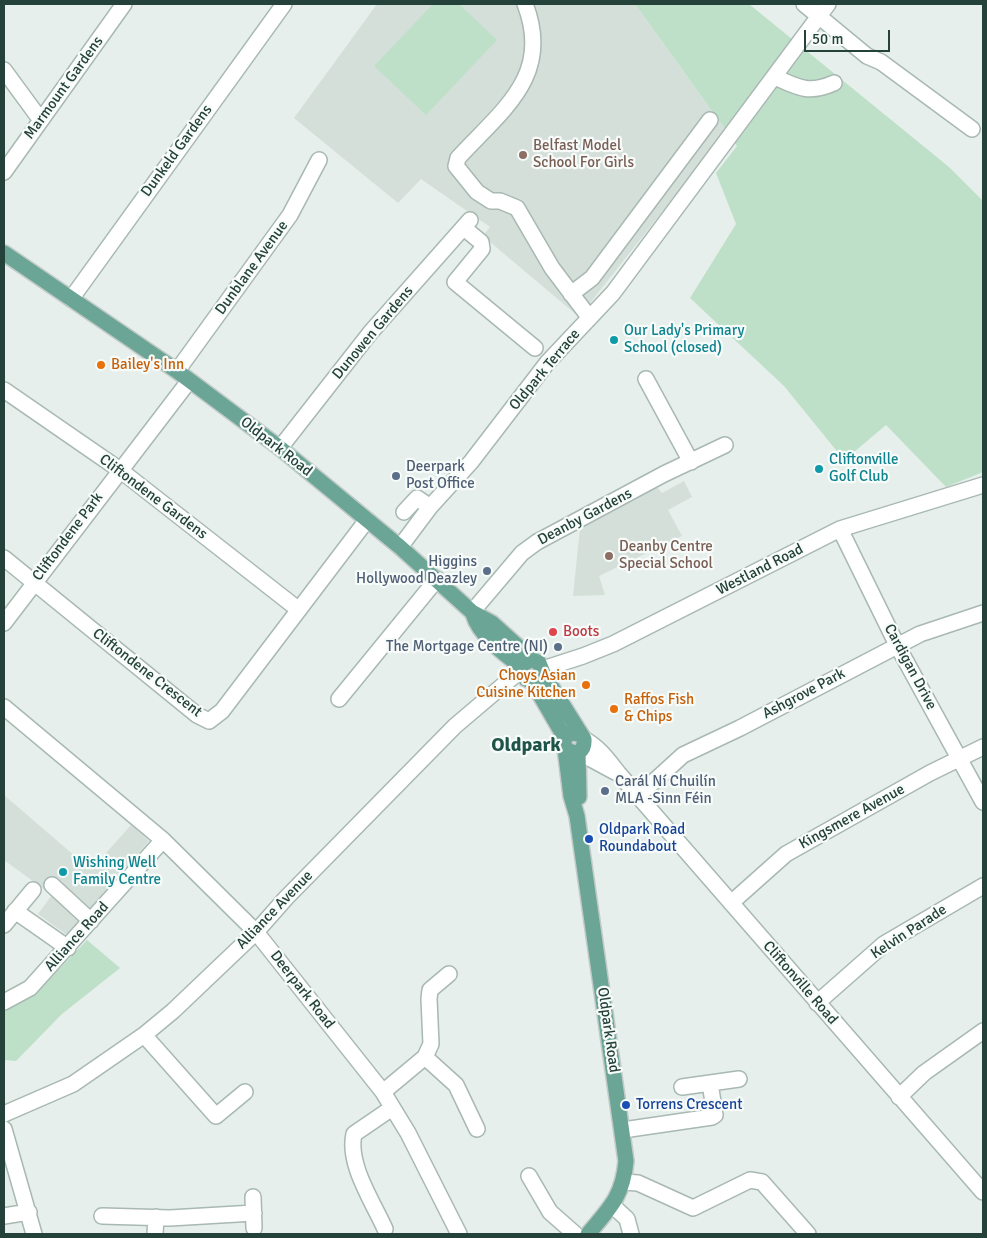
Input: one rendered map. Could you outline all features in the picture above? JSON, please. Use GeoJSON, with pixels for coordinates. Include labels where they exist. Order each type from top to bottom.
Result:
{"type":"FeatureCollection","features":[{"type":"Feature","properties":{"kind":"main road","name":"Oldpark Road"},"geometry":{"type":"LineString","coordinates":[[5,257],[176,371],[280,448],[400,547],[472,612],[492,624],[532,670]]}},
{"type":"Feature","properties":{"kind":"main road","name":"Cliftonville Road"},"geometry":{"type":"LineString","coordinates":[[532,670],[550,686],[574,742]]}},
{"type":"Feature","properties":{"kind":"main road","name":"Oldpark Road"},"geometry":{"type":"LineString","coordinates":[[574,742],[577,816],[626,1160],[624,1182],[612,1205],[588,1234]]}},
{"type":"Feature","properties":{"kind":"street","name":"Marmount Gardens"},"geometry":{"type":"LineString","coordinates":[[4,172],[124,4]]}},
{"type":"Feature","properties":{"kind":"street","name":"Dunkeld Gardens"},"geometry":{"type":"LineString","coordinates":[[70,299],[284,4]]}},
{"type":"Feature","properties":{"kind":"street"},"geometry":{"type":"LineString","coordinates":[[525,4],[533,24],[533,61],[523,86],[458,158],[456,166],[477,192],[491,201],[500,201],[517,208],[552,268],[589,317]]}},
{"type":"Feature","properties":{"kind":"street"},"geometry":{"type":"LineString","coordinates":[[804,4],[823,10],[867,56],[881,62],[972,129]]}},
{"type":"Feature","properties":{"kind":"street","name":"Oldpark Terrace"},"geometry":{"type":"LineString","coordinates":[[400,547],[430,507],[471,462],[547,364],[613,293],[823,10]]}},
{"type":"Feature","properties":{"kind":"street"},"geometry":{"type":"LineString","coordinates":[[4,70],[37,115],[42,118]]}},
{"type":"Feature","properties":{"kind":"street"},"geometry":{"type":"LineString","coordinates":[[774,77],[809,90],[819,90],[834,83]]}},
{"type":"Feature","properties":{"kind":"street"},"geometry":{"type":"LineString","coordinates":[[571,294],[592,278],[710,120]]}},
{"type":"Feature","properties":{"kind":"street","name":"Dunblane Avenue"},"geometry":{"type":"LineString","coordinates":[[176,371],[290,215],[319,160]]}},
{"type":"Feature","properties":{"kind":"street","name":"Dunowen Gardens"},"geometry":{"type":"LineString","coordinates":[[280,448],[370,333],[467,224],[481,242],[482,249],[455,282],[535,348]]}},
{"type":"Feature","properties":{"kind":"street"},"geometry":{"type":"LineString","coordinates":[[646,379],[691,462]]}},
{"type":"Feature","properties":{"kind":"street","name":"Cliftondene Park"},"geometry":{"type":"LineString","coordinates":[[4,623],[189,381]]}},
{"type":"Feature","properties":{"kind":"street","name":"Cliftondene Gardens"},"geometry":{"type":"LineString","coordinates":[[4,390],[120,470],[299,610]]}},
{"type":"Feature","properties":{"kind":"street","name":"Deanby Gardens"},"geometry":{"type":"LineString","coordinates":[[472,612],[522,553],[537,542],[664,474],[725,445]]}},
{"type":"Feature","properties":{"kind":"street","name":"Westland Road"},"geometry":{"type":"LineString","coordinates":[[532,670],[583,656],[613,644],[840,529],[983,485]]}},
{"type":"Feature","properties":{"kind":"street"},"geometry":{"type":"LineString","coordinates":[[404,512],[417,498],[430,507]]}},
{"type":"Feature","properties":{"kind":"street","name":"Cliftondene Crescent"},"geometry":{"type":"LineString","coordinates":[[4,558],[197,715],[208,720],[222,711],[367,520]]}},
{"type":"Feature","properties":{"kind":"street","name":"Cardigan Drive"},"geometry":{"type":"LineString","coordinates":[[840,529],[897,645],[983,802]]}},
{"type":"Feature","properties":{"kind":"street"},"geometry":{"type":"LineString","coordinates":[[339,699],[437,579]]}},
{"type":"Feature","properties":{"kind":"street","name":"Ashgrove Park"},"geometry":{"type":"LineString","coordinates":[[638,796],[682,755],[740,728],[920,634],[983,612]]}},
{"type":"Feature","properties":{"kind":"street","name":"Alliance Avenue"},"geometry":{"type":"LineString","coordinates":[[4,1114],[73,1084],[144,1035],[256,932],[286,898],[455,726],[532,670]]}},
{"type":"Feature","properties":{"kind":"street","name":"Deerpark Road"},"geometry":{"type":"LineString","coordinates":[[4,707],[163,840],[256,932],[383,1092],[408,1133],[460,1234]]}},
{"type":"Feature","properties":{"kind":"street","name":"Cliftonville Road"},"geometry":{"type":"LineString","coordinates":[[574,742],[596,746],[817,1003],[983,1192]]}},
{"type":"Feature","properties":{"kind":"street","name":"Kingsmere Avenue"},"geometry":{"type":"LineString","coordinates":[[731,903],[786,854],[960,757],[983,747]]}},
{"type":"Feature","properties":{"kind":"street","name":"Alliance Road"},"geometry":{"type":"LineString","coordinates":[[4,1002],[30,988],[68,948],[163,840]]}},
{"type":"Feature","properties":{"kind":"street"},"geometry":{"type":"LineString","coordinates":[[52,885],[90,921]]}},
{"type":"Feature","properties":{"kind":"street","name":"Kelvin Parade"},"geometry":{"type":"LineString","coordinates":[[817,1003],[884,944],[983,886]]}},
{"type":"Feature","properties":{"kind":"street"},"geometry":{"type":"LineString","coordinates":[[4,925],[33,890]]}},
{"type":"Feature","properties":{"kind":"street"},"geometry":{"type":"LineString","coordinates":[[15,911],[68,948]]}},
{"type":"Feature","properties":{"kind":"street"},"geometry":{"type":"LineString","coordinates":[[383,1092],[425,1057],[432,1044],[430,990],[449,974]]}},
{"type":"Feature","properties":{"kind":"street"},"geometry":{"type":"LineString","coordinates":[[899,1097],[924,1073],[983,1031]]}},
{"type":"Feature","properties":{"kind":"street"},"geometry":{"type":"LineString","coordinates":[[144,1035],[216,1116],[245,1092]]}},
{"type":"Feature","properties":{"kind":"street"},"geometry":{"type":"LineString","coordinates":[[425,1057],[456,1084],[476,1129]]}},
{"type":"Feature","properties":{"kind":"street"},"geometry":{"type":"LineString","coordinates":[[682,1088],[739,1079]]}},
{"type":"Feature","properties":{"kind":"street"},"geometry":{"type":"LineString","coordinates":[[623,1130],[712,1117],[715,1115],[710,1083]]}},
{"type":"Feature","properties":{"kind":"street"},"geometry":{"type":"LineString","coordinates":[[386,1229],[355,1163],[351,1146],[354,1134],[392,1108]]}},
{"type":"Feature","properties":{"kind":"street"},"geometry":{"type":"LineString","coordinates":[[4,1129],[34,1234]]}},
{"type":"Feature","properties":{"kind":"street"},"geometry":{"type":"LineString","coordinates":[[529,1176],[550,1212],[576,1234]]}},
{"type":"Feature","properties":{"kind":"street"},"geometry":{"type":"LineString","coordinates":[[624,1182],[638,1183],[693,1208],[750,1180],[762,1182],[808,1234]]}},
{"type":"Feature","properties":{"kind":"street"},"geometry":{"type":"LineString","coordinates":[[102,1216],[254,1221],[253,1197]]}},
{"type":"Feature","properties":{"kind":"street"},"geometry":{"type":"LineString","coordinates":[[612,1205],[627,1219],[631,1234]]}},
{"type":"Feature","properties":{"kind":"street"},"geometry":{"type":"LineString","coordinates":[[4,1216],[29,1212]]}},
{"type":"Feature","properties":{"kind":"street"},"geometry":{"type":"LineString","coordinates":[[155,1234],[156,1217]]}},
{"type":"Feature","properties":{"kind":"shaded area","name":"Belfast Model School For Girls"},"geometry":{"type":"Polygon","coordinates":[[[377,4],[635,4],[726,131],[579,317],[483,236],[490,227],[421,179],[398,203],[294,118],[377,4]]]}},
{"type":"Feature","properties":{"kind":"shaded area","name":"Deanby Centre Special School"},"geometry":{"type":"Polygon","coordinates":[[[684,481],[692,497],[668,510],[682,536],[599,576],[605,595],[573,596],[580,528],[657,487],[662,493],[684,481]]]}},
{"type":"Feature","properties":{"kind":"shaded area"},"geometry":{"type":"Polygon","coordinates":[[[4,795],[91,870],[131,825],[149,841],[67,935],[38,914],[52,895],[4,860],[4,795]]]}},
{"type":"Feature","properties":{"kind":"green space"},"geometry":{"type":"Polygon","coordinates":[[[433,4],[459,4],[497,40],[426,115],[374,66],[433,4]]]}},
{"type":"Feature","properties":{"kind":"green space","name":"Cliftonville Golf Club"},"geometry":{"type":"Polygon","coordinates":[[[635,4],[749,4],[949,167],[983,201],[983,472],[946,487],[886,425],[854,452],[840,455],[784,386],[690,298],[736,224],[716,173],[737,146],[635,4]]]}},
{"type":"Feature","properties":{"kind":"green space"},"geometry":{"type":"Polygon","coordinates":[[[87,940],[120,968],[62,1014],[16,1061],[4,1060],[4,1011],[43,986],[87,940]]]}},
{"type":"Feature","properties":{"kind":"place","name":"Belfast Model School For Girls"},"geometry":{"type":"Point","coordinates":[523,155]}},
{"type":"Feature","properties":{"kind":"place","name":"Our Lady's Primary School (closed)"},"geometry":{"type":"Point","coordinates":[614,340]}},
{"type":"Feature","properties":{"kind":"place","name":"Bailey's Inn"},"geometry":{"type":"Point","coordinates":[101,365]}},
{"type":"Feature","properties":{"kind":"place","name":"Cliftonville Golf Club"},"geometry":{"type":"Point","coordinates":[819,469]}},
{"type":"Feature","properties":{"kind":"place","name":"Deerpark Post Office"},"geometry":{"type":"Point","coordinates":[396,476]}},
{"type":"Feature","properties":{"kind":"place","name":"Deanby Centre Special School"},"geometry":{"type":"Point","coordinates":[609,556]}},
{"type":"Feature","properties":{"kind":"place","name":"Higgins Hollywood Deazley"},"geometry":{"type":"Point","coordinates":[487,571]}},
{"type":"Feature","properties":{"kind":"place","name":"Boots"},"geometry":{"type":"Point","coordinates":[553,632]}},
{"type":"Feature","properties":{"kind":"place","name":"The Mortgage Centre (NI)"},"geometry":{"type":"Point","coordinates":[558,647]}},
{"type":"Feature","properties":{"kind":"place","name":"Choys Asian Cuisine Kitchen"},"geometry":{"type":"Point","coordinates":[586,685]}},
{"type":"Feature","properties":{"kind":"place","name":"Raffos Fish & Chips"},"geometry":{"type":"Point","coordinates":[614,709]}},
{"type":"Feature","properties":{"kind":"place","name":"Carál Ní Chuilín MLA -Sinn Féin"},"geometry":{"type":"Point","coordinates":[605,791]}},
{"type":"Feature","properties":{"kind":"place","name":"Oldpark Road Roundabout"},"geometry":{"type":"Point","coordinates":[589,839]}},
{"type":"Feature","properties":{"kind":"place","name":"Wishing Well Family Centre"},"geometry":{"type":"Point","coordinates":[63,872]}},
{"type":"Feature","properties":{"kind":"place","name":"Torrens Crescent"},"geometry":{"type":"Point","coordinates":[626,1105]}},
{"type":"Feature","properties":{"kind":"district","name":"Oldpark"},"geometry":{"type":"Point","coordinates":[526,746]}}]}
